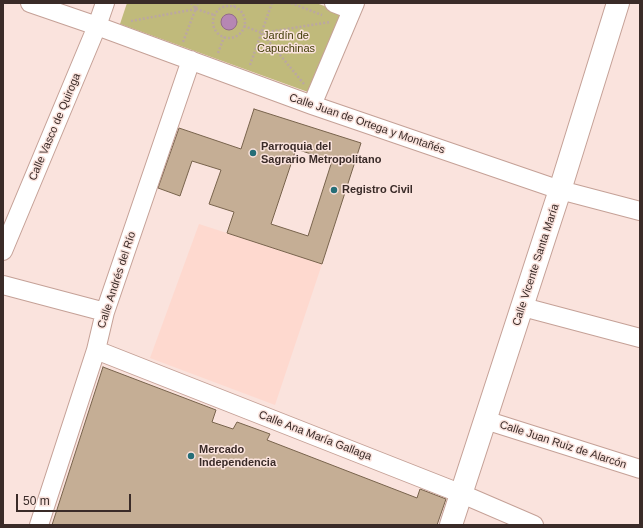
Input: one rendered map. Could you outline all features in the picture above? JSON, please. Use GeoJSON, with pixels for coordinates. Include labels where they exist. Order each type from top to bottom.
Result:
{"type":"FeatureCollection","features":[{"type":"Feature","properties":{"kind":"street","name":"Calle Juan de Ortega y Montañés"},"geometry":{"type":"LineString","coordinates":[[30,3],[191,60],[310,97],[560,190],[640,211]]}},
{"type":"Feature","properties":{"kind":"street","name":"Calle Vasco de Quiroga"},"geometry":{"type":"LineString","coordinates":[[103,28],[105,3]]}},
{"type":"Feature","properties":{"kind":"street","name":"Calle Vasco de Quiroga"},"geometry":{"type":"LineString","coordinates":[[3,251],[103,28],[118,3]]}},
{"type":"Feature","properties":{"kind":"street"},"geometry":{"type":"LineString","coordinates":[[310,97],[348,14],[334,3]]}},
{"type":"Feature","properties":{"kind":"street","name":"Calle Vicente Santa María"},"geometry":{"type":"LineString","coordinates":[[451,525],[523,307],[618,3]]}},
{"type":"Feature","properties":{"kind":"street","name":"Calle Andrés del Río"},"geometry":{"type":"LineString","coordinates":[[39,525],[96,350],[105,312],[191,60]]}},
{"type":"Feature","properties":{"kind":"street"},"geometry":{"type":"LineString","coordinates":[[3,285],[105,312]]}},
{"type":"Feature","properties":{"kind":"street"},"geometry":{"type":"LineString","coordinates":[[523,307],[640,338]]}},
{"type":"Feature","properties":{"kind":"street","name":"Calle Ana María Gallaga"},"geometry":{"type":"LineString","coordinates":[[96,350],[462,494],[534,525]]}},
{"type":"Feature","properties":{"kind":"street","name":"Calle Juan Ruiz de Alarcón"},"geometry":{"type":"LineString","coordinates":[[485,420],[640,469]]}},
{"type":"Feature","properties":{"kind":"path"},"geometry":{"type":"LineString","coordinates":[[191,3],[196,9]]}},
{"type":"Feature","properties":{"kind":"path"},"geometry":{"type":"LineString","coordinates":[[183,43],[198,3]]}},
{"type":"Feature","properties":{"kind":"path"},"geometry":{"type":"LineString","coordinates":[[234,7],[235,3]]}},
{"type":"Feature","properties":{"kind":"path"},"geometry":{"type":"LineString","coordinates":[[249,67],[272,3]]}},
{"type":"Feature","properties":{"kind":"path"},"geometry":{"type":"LineString","coordinates":[[291,3],[348,14]]}},
{"type":"Feature","properties":{"kind":"path"},"geometry":{"type":"LineString","coordinates":[[229,6],[234,7],[238,9],[243,17],[244,26],[242,30],[234,37],[224,37],[219,34],[213,26],[214,15],[220,8],[229,6]]}},
{"type":"Feature","properties":{"kind":"path"},"geometry":{"type":"LineString","coordinates":[[125,22],[196,9],[214,15]]}},
{"type":"Feature","properties":{"kind":"path"},"geometry":{"type":"LineString","coordinates":[[244,26],[262,32],[348,14]]}},
{"type":"Feature","properties":{"kind":"path"},"geometry":{"type":"LineString","coordinates":[[262,32],[310,97]]}},
{"type":"Feature","properties":{"kind":"shaded area"},"geometry":{"type":"Polygon","coordinates":[[[226,14],[232,14],[237,19],[235,28],[232,30],[226,30],[221,25],[221,19],[226,14]]]}},
{"type":"Feature","properties":{"kind":"shaded area"},"geometry":{"type":"Polygon","coordinates":[[[199,224],[322,264],[275,405],[150,358],[199,224]]]}},
{"type":"Feature","properties":{"kind":"green space","name":"Jardín de Capuchinas"},"geometry":{"type":"Polygon","coordinates":[[[127,3],[316,3],[344,13],[308,92],[120,24],[127,3]]]}},
{"type":"Feature","properties":{"kind":"building","name":"Registro Civil"},"geometry":{"type":"Polygon","coordinates":[[[254,109],[361,143],[322,264],[227,233],[234,212],[209,204],[221,170],[192,161],[180,196],[158,188],[179,128],[241,149],[254,109]],[[296,149],[271,224],[308,236],[332,161],[296,149]]]}},
{"type":"Feature","properties":{"kind":"building","name":"Mercado Independencia"},"geometry":{"type":"Polygon","coordinates":[[[103,367],[216,410],[212,422],[233,429],[237,422],[270,434],[267,440],[417,498],[420,489],[446,499],[437,525],[52,525],[103,367]]]}},
{"type":"Feature","properties":{"kind":"place","name":"Parroquia del Sagrario Metropolitano"},"geometry":{"type":"Point","coordinates":[253,153]}},
{"type":"Feature","properties":{"kind":"place","name":"Registro Civil"},"geometry":{"type":"Point","coordinates":[334,190]}},
{"type":"Feature","properties":{"kind":"place","name":"Mercado Independencia"},"geometry":{"type":"Point","coordinates":[191,456]}}]}
